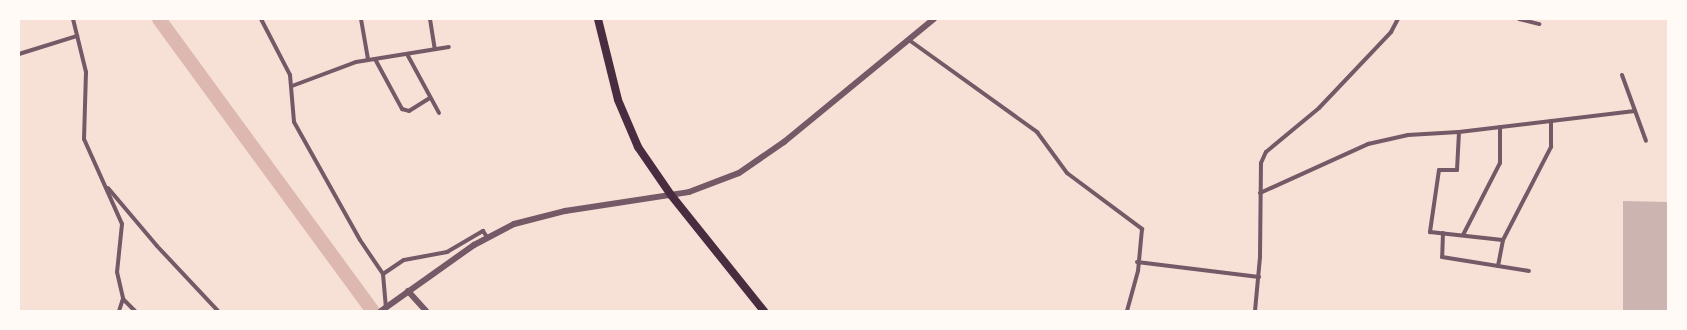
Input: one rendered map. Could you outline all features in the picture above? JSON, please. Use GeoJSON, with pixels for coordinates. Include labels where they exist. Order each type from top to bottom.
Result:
{"type":"FeatureCollection","features":[{"type":"Feature","properties":{"kind":"main road"},"geometry":{"type":"LineString","coordinates":[[598,19],[618,100],[626,122],[638,147],[671,195],[764,311]]}},
{"type":"Feature","properties":{"kind":"street"},"geometry":{"type":"LineString","coordinates":[[73,19],[86,72],[84,139],[122,224],[117,272],[124,299],[135,311]]}},
{"type":"Feature","properties":{"kind":"street"},"geometry":{"type":"LineString","coordinates":[[261,19],[290,75],[294,122],[360,240],[384,274],[383,309]]}},
{"type":"Feature","properties":{"kind":"street"},"geometry":{"type":"LineString","coordinates":[[361,19],[368,59]]}},
{"type":"Feature","properties":{"kind":"street"},"geometry":{"type":"LineString","coordinates":[[430,19],[435,49]]}},
{"type":"Feature","properties":{"kind":"street"},"geometry":{"type":"LineString","coordinates":[[383,309],[487,237],[538,216],[671,195],[718,183],[739,173],[784,142],[934,19]]}},
{"type":"Feature","properties":{"kind":"street"},"geometry":{"type":"LineString","coordinates":[[1255,311],[1259,277],[1261,163],[1266,152],[1319,108],[1391,32],[1398,19]]}},
{"type":"Feature","properties":{"kind":"street"},"geometry":{"type":"LineString","coordinates":[[1519,19],[1539,24]]}},
{"type":"Feature","properties":{"kind":"street"},"geometry":{"type":"LineString","coordinates":[[19,54],[77,36]]}},
{"type":"Feature","properties":{"kind":"street"},"geometry":{"type":"LineString","coordinates":[[909,40],[1037,132],[1067,173],[1142,229],[1135,283],[1127,311]]}},
{"type":"Feature","properties":{"kind":"street"},"geometry":{"type":"LineString","coordinates":[[292,86],[368,59],[407,54],[449,46]]}},
{"type":"Feature","properties":{"kind":"street"},"geometry":{"type":"LineString","coordinates":[[407,54],[439,113]]}},
{"type":"Feature","properties":{"kind":"street"},"geometry":{"type":"LineString","coordinates":[[375,59],[402,109],[409,111],[430,98]]}},
{"type":"Feature","properties":{"kind":"street"},"geometry":{"type":"LineString","coordinates":[[1622,75],[1646,141]]}},
{"type":"Feature","properties":{"kind":"street"},"geometry":{"type":"LineString","coordinates":[[1260,193],[1368,144],[1408,135],[1459,132],[1635,111]]}},
{"type":"Feature","properties":{"kind":"street"},"geometry":{"type":"LineString","coordinates":[[1498,266],[1503,240],[1552,147],[1550,121]]}},
{"type":"Feature","properties":{"kind":"street"},"geometry":{"type":"LineString","coordinates":[[1463,235],[1500,163],[1500,127]]}},
{"type":"Feature","properties":{"kind":"street"},"geometry":{"type":"LineString","coordinates":[[1459,132],[1457,170],[1439,170],[1430,232],[1503,240]]}},
{"type":"Feature","properties":{"kind":"street"},"geometry":{"type":"LineString","coordinates":[[106,186],[157,246],[218,311]]}},
{"type":"Feature","properties":{"kind":"street"},"geometry":{"type":"LineString","coordinates":[[384,274],[404,260],[447,252],[483,231],[487,237]]}},
{"type":"Feature","properties":{"kind":"street"},"geometry":{"type":"LineString","coordinates":[[1443,233],[1442,257],[1529,271]]}},
{"type":"Feature","properties":{"kind":"street"},"geometry":{"type":"LineString","coordinates":[[1137,262],[1259,277]]}},
{"type":"Feature","properties":{"kind":"street"},"geometry":{"type":"LineString","coordinates":[[408,291],[426,311]]}},
{"type":"Feature","properties":{"kind":"street"},"geometry":{"type":"LineString","coordinates":[[119,311],[124,299]]}},
{"type":"Feature","properties":{"kind":"building"},"geometry":{"type":"Polygon","coordinates":[[[1623,201],[1668,202],[1668,311],[1623,311],[1623,201]]]}},
{"type":"Feature","properties":{"kind":"waterway"},"geometry":{"type":"LineString","coordinates":[[159,19],[373,311]]}}]}
